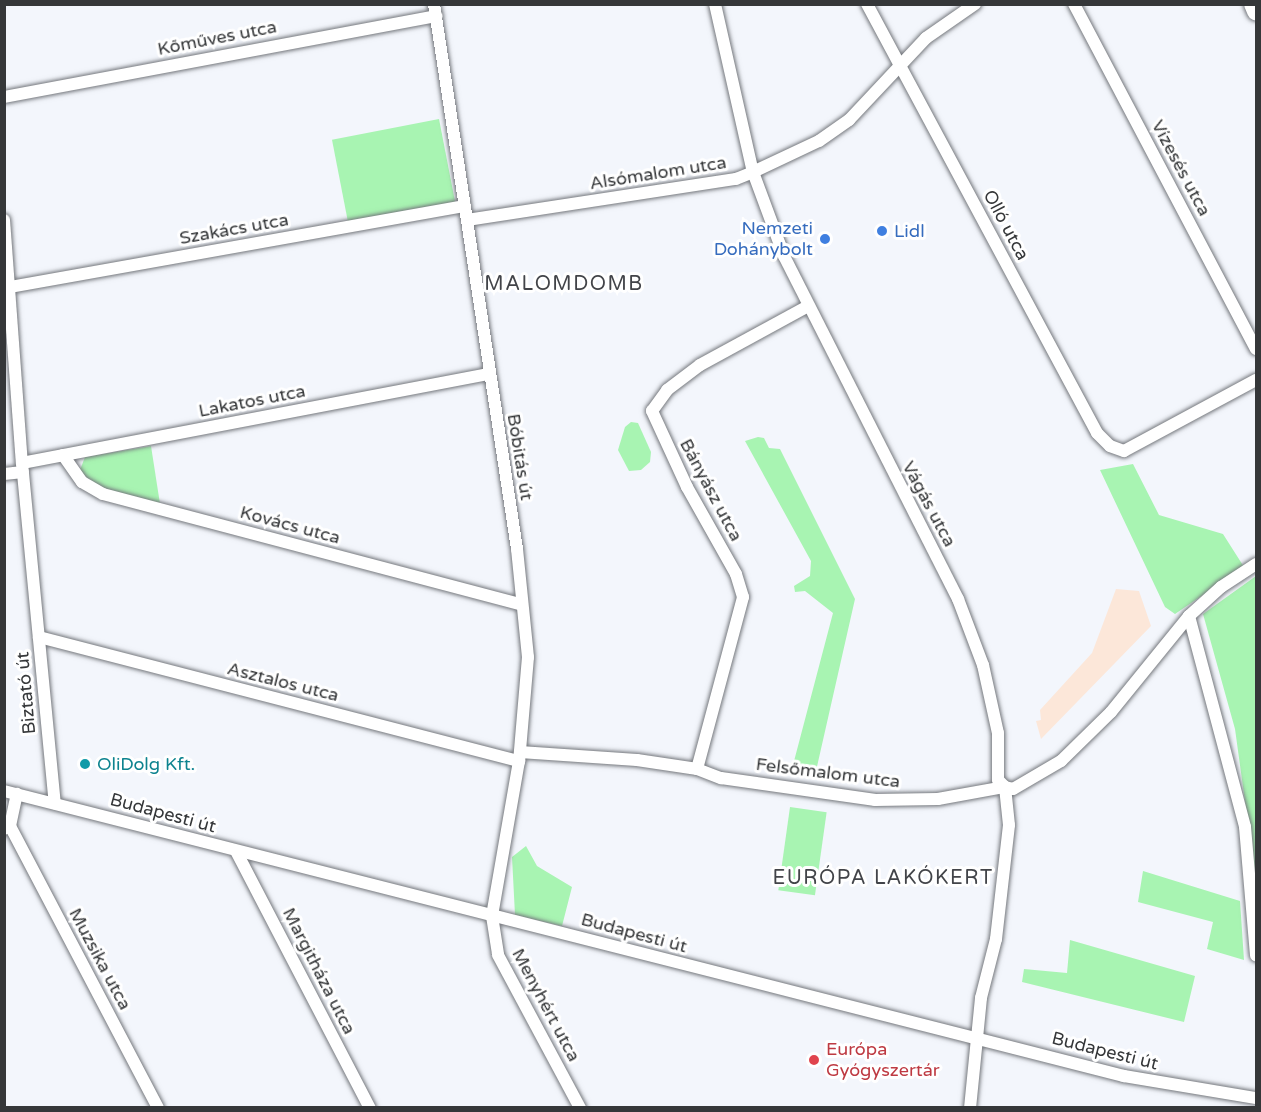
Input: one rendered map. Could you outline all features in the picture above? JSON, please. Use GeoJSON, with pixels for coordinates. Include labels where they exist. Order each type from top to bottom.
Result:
{"type":"FeatureCollection","features":[{"type":"Feature","properties":{"kind":"main road"},"geometry":{"type":"LineString","coordinates":[[1253,4],[1257,11]]}},
{"type":"Feature","properties":{"kind":"street","name":"Vágás utca"},"geometry":{"type":"LineString","coordinates":[[716,4],[753,172],[784,256],[958,599],[983,665],[998,734],[998,780],[1005,787],[1009,825],[1005,881],[996,939],[981,998],[970,1107]]}},
{"type":"Feature","properties":{"kind":"street","name":"Olló utca"},"geometry":{"type":"LineString","coordinates":[[867,4],[1097,433],[1110,446],[1124,451],[1257,380]]}},
{"type":"Feature","properties":{"kind":"street","name":"Alsómalom utca"},"geometry":{"type":"LineString","coordinates":[[467,220],[736,179],[753,172],[819,141],[849,120],[926,38],[975,4]]}},
{"type":"Feature","properties":{"kind":"street","name":"Vízesés utca"},"geometry":{"type":"LineString","coordinates":[[1074,4],[1257,349]]}},
{"type":"Feature","properties":{"kind":"street","name":"Kőműves utca"},"geometry":{"type":"LineString","coordinates":[[4,97],[435,10]]}},
{"type":"Feature","properties":{"kind":"street","name":"Bóbitás út"},"geometry":{"type":"LineString","coordinates":[[435,10],[522,605],[528,674],[520,756],[492,916]]}},
{"type":"Feature","properties":{"kind":"street","name":"Szakács utca"},"geometry":{"type":"LineString","coordinates":[[7,288],[465,206]]}},
{"type":"Feature","properties":{"kind":"street","name":"Biztató út"},"geometry":{"type":"LineString","coordinates":[[4,220],[7,288],[55,803]]}},
{"type":"Feature","properties":{"kind":"street","name":"Bányász utca"},"geometry":{"type":"LineString","coordinates":[[697,769],[743,597],[736,574],[687,487],[652,411],[667,390],[700,365],[808,306]]}},
{"type":"Feature","properties":{"kind":"street","name":"Lakatos utca"},"geometry":{"type":"LineString","coordinates":[[4,474],[63,455],[488,374]]}},
{"type":"Feature","properties":{"kind":"street","name":"Kovács utca"},"geometry":{"type":"LineString","coordinates":[[63,455],[82,483],[103,494],[522,605]]}},
{"type":"Feature","properties":{"kind":"street","name":"Felsőmalom utca"},"geometry":{"type":"LineString","coordinates":[[520,756],[697,769],[721,778],[875,800],[938,799],[1005,787],[1013,789],[1061,761],[1111,712],[1189,616],[1221,587],[1257,564]]}},
{"type":"Feature","properties":{"kind":"street"},"geometry":{"type":"LineString","coordinates":[[1189,616],[1245,826],[1257,956]]}},
{"type":"Feature","properties":{"kind":"street","name":"Asztalos utca"},"geometry":{"type":"LineString","coordinates":[[39,637],[520,756]]}},
{"type":"Feature","properties":{"kind":"street"},"geometry":{"type":"LineString","coordinates":[[7,828],[10,792]]}},
{"type":"Feature","properties":{"kind":"street","name":"Budapesti út"},"geometry":{"type":"LineString","coordinates":[[10,792],[1124,1076],[1257,1098]]}},
{"type":"Feature","properties":{"kind":"street","name":"Muzsika utca"},"geometry":{"type":"LineString","coordinates":[[7,828],[159,1107]]}},
{"type":"Feature","properties":{"kind":"street","name":"Margitháza utca"},"geometry":{"type":"LineString","coordinates":[[236,851],[370,1107]]}},
{"type":"Feature","properties":{"kind":"street","name":"Menyhért utca"},"geometry":{"type":"LineString","coordinates":[[492,916],[498,955],[580,1107]]}},
{"type":"Feature","properties":{"kind":"shaded area"},"geometry":{"type":"Polygon","coordinates":[[[1116,589],[1139,591],[1151,626],[1041,739],[1036,721],[1041,720],[1040,710],[1092,653],[1116,589]]]}},
{"type":"Feature","properties":{"kind":"green space"},"geometry":{"type":"Polygon","coordinates":[[[439,119],[455,202],[348,223],[332,140],[439,119]]]}},
{"type":"Feature","properties":{"kind":"green space"},"geometry":{"type":"Polygon","coordinates":[[[631,422],[638,423],[651,452],[650,462],[641,470],[629,471],[618,450],[625,427],[631,422]]]}},
{"type":"Feature","properties":{"kind":"green space"},"geometry":{"type":"Polygon","coordinates":[[[758,437],[764,438],[769,448],[780,449],[855,599],[816,771],[793,765],[833,613],[805,591],[795,592],[794,586],[810,576],[811,561],[745,441],[758,437]]]}},
{"type":"Feature","properties":{"kind":"green space"},"geometry":{"type":"Polygon","coordinates":[[[151,446],[160,504],[97,489],[80,470],[85,457],[151,446]]]}},
{"type":"Feature","properties":{"kind":"green space"},"geometry":{"type":"Polygon","coordinates":[[[1133,464],[1159,515],[1223,534],[1244,567],[1175,614],[1165,607],[1100,470],[1133,464]]]}},
{"type":"Feature","properties":{"kind":"green space"},"geometry":{"type":"Polygon","coordinates":[[[1256,576],[1256,881],[1235,729],[1203,614],[1256,576]]]}},
{"type":"Feature","properties":{"kind":"green space"},"geometry":{"type":"Polygon","coordinates":[[[790,807],[827,812],[815,895],[778,890],[790,807]]]}},
{"type":"Feature","properties":{"kind":"green space"},"geometry":{"type":"Polygon","coordinates":[[[526,846],[537,866],[572,887],[562,926],[515,915],[512,857],[526,846]]]}},
{"type":"Feature","properties":{"kind":"green space"},"geometry":{"type":"Polygon","coordinates":[[[1143,871],[1240,901],[1244,960],[1207,949],[1213,922],[1138,902],[1143,871]]]}},
{"type":"Feature","properties":{"kind":"green space"},"geometry":{"type":"Polygon","coordinates":[[[1070,940],[1195,976],[1184,1022],[1022,982],[1024,969],[1067,973],[1070,940]]]}},
{"type":"Feature","properties":{"kind":"place","name":"Lidl"},"geometry":{"type":"Point","coordinates":[882,231]}},
{"type":"Feature","properties":{"kind":"place","name":"Nemzeti Dohánybolt"},"geometry":{"type":"Point","coordinates":[825,239]}},
{"type":"Feature","properties":{"kind":"place","name":"OliDolg Kft."},"geometry":{"type":"Point","coordinates":[85,764]}},
{"type":"Feature","properties":{"kind":"place","name":"Európa Gyógyszertár"},"geometry":{"type":"Point","coordinates":[814,1060]}},
{"type":"Feature","properties":{"kind":"district","name":"MALOMDOMB"},"geometry":{"type":"Point","coordinates":[564,284]}},
{"type":"Feature","properties":{"kind":"district","name":"EURÓPA LAKÓKERT"},"geometry":{"type":"Point","coordinates":[883,878]}}]}
